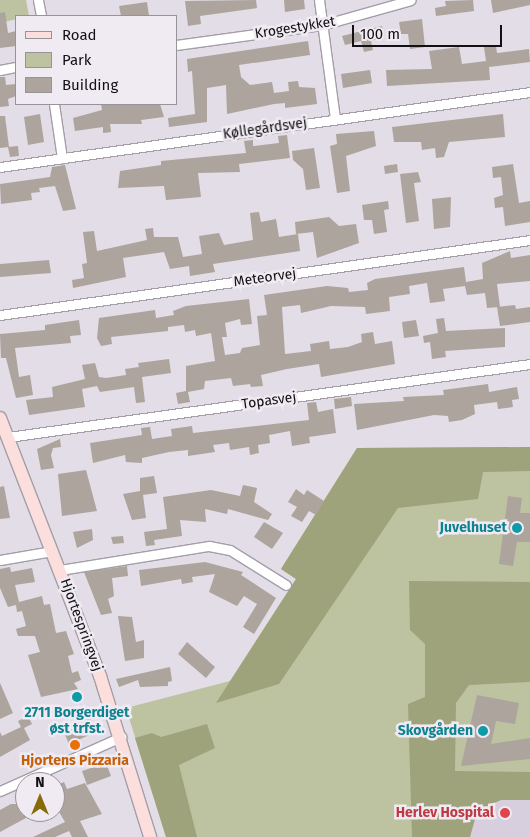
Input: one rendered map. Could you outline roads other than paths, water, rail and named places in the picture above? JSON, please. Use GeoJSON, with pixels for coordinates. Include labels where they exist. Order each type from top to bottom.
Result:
{"type":"FeatureCollection","features":[{"type":"Feature","properties":{"kind":"street"},"geometry":{"type":"LineString","coordinates":[[38,0],[40,15]]}},
{"type":"Feature","properties":{"kind":"street"},"geometry":{"type":"LineString","coordinates":[[319,0],[335,119]]}},
{"type":"Feature","properties":{"kind":"street","name":"Krogestykket"},"geometry":{"type":"LineString","coordinates":[[178,45],[322,25],[411,0]]}},
{"type":"Feature","properties":{"kind":"street"},"geometry":{"type":"LineString","coordinates":[[0,70],[15,67]]}},
{"type":"Feature","properties":{"kind":"street","name":"Køllegårdsvej"},"geometry":{"type":"LineString","coordinates":[[0,167],[530,92]]}},
{"type":"Feature","properties":{"kind":"street"},"geometry":{"type":"LineString","coordinates":[[54,105],[62,158]]}},
{"type":"Feature","properties":{"kind":"street","name":"Meteorvej"},"geometry":{"type":"LineString","coordinates":[[0,315],[530,240]]}},
{"type":"Feature","properties":{"kind":"street","name":"Topasvej"},"geometry":{"type":"LineString","coordinates":[[8,437],[530,364]]}},
{"type":"Feature","properties":{"kind":"street","name":"Hjortespringvej"},"geometry":{"type":"LineString","coordinates":[[0,418],[60,570],[121,737],[149,837]]}},
{"type":"Feature","properties":{"kind":"street"},"geometry":{"type":"LineString","coordinates":[[60,570],[209,546],[230,550],[286,585]]}},
{"type":"Feature","properties":{"kind":"street"},"geometry":{"type":"LineString","coordinates":[[0,560],[52,550]]}},
{"type":"Feature","properties":{"kind":"street"},"geometry":{"type":"LineString","coordinates":[[0,791],[121,737]]}},
{"type":"Feature","properties":{"kind":"place","name":"Juvelhuset"},"geometry":{"type":"Point","coordinates":[517,528]}},
{"type":"Feature","properties":{"kind":"place","name":"2711 Borgerdiget øst trfst."},"geometry":{"type":"Point","coordinates":[77,697]}},
{"type":"Feature","properties":{"kind":"place","name":"Skovgården"},"geometry":{"type":"Point","coordinates":[483,731]}},
{"type":"Feature","properties":{"kind":"place","name":"Hjortens Pizzaria"},"geometry":{"type":"Point","coordinates":[75,745]}},
{"type":"Feature","properties":{"kind":"place","name":"Herlev Hospital"},"geometry":{"type":"Point","coordinates":[505,813]}}]}
